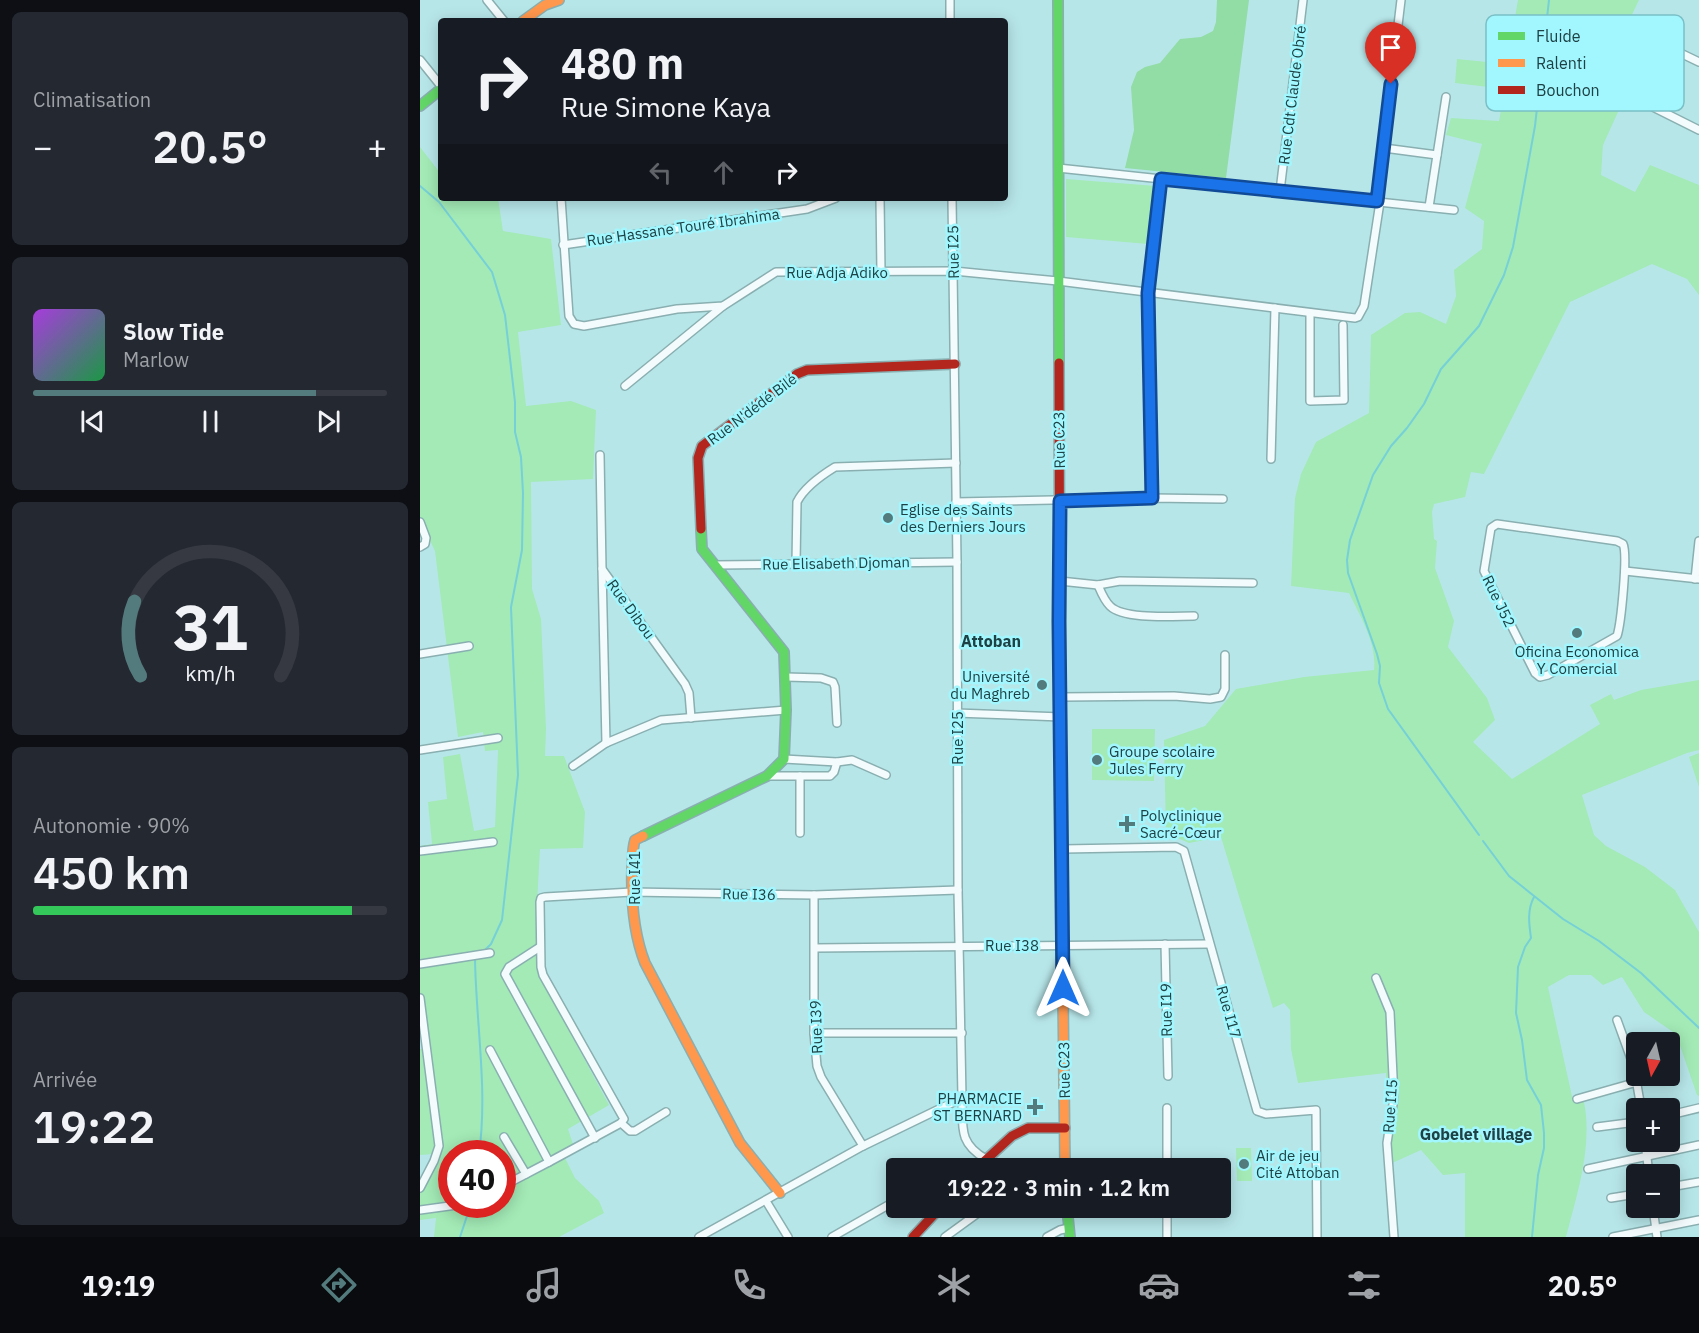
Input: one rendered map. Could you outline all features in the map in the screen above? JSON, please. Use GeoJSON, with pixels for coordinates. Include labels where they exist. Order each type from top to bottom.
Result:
{"type":"FeatureCollection","features":[{"type":"Feature","properties":{"kind":"street"},"geometry":{"type":"LineString","coordinates":[[487,0],[502,18]]}},
{"type":"Feature","properties":{"kind":"street"},"geometry":{"type":"LineString","coordinates":[[527,18],[545,5],[559,0]]}},
{"type":"Feature","properties":{"kind":"street"},"geometry":{"type":"LineString","coordinates":[[950,0],[950,18]]}},
{"type":"Feature","properties":{"kind":"street","name":"Rue C23"},"geometry":{"type":"LineString","coordinates":[[1058,0],[1065,1158]]}},
{"type":"Feature","properties":{"kind":"street","name":"Rue Cdt Claude Obré"},"geometry":{"type":"LineString","coordinates":[[1280,191],[1303,0]]}},
{"type":"Feature","properties":{"kind":"street","name":"Rue Adja Adiko"},"geometry":{"type":"LineString","coordinates":[[561,201],[569,315],[574,324],[584,326],[677,309],[723,306],[776,272],[954,271],[1058,281],[1354,318],[1361,313],[1364,306],[1379,202],[1401,0]]}},
{"type":"Feature","properties":{"kind":"street"},"geometry":{"type":"LineString","coordinates":[[1684,55],[1699,62]]}},
{"type":"Feature","properties":{"kind":"street"},"geometry":{"type":"LineString","coordinates":[[420,60],[438,83]]}},
{"type":"Feature","properties":{"kind":"street"},"geometry":{"type":"LineString","coordinates":[[420,106],[438,90]]}},
{"type":"Feature","properties":{"kind":"street"},"geometry":{"type":"LineString","coordinates":[[1428,207],[1446,97]]}},
{"type":"Feature","properties":{"kind":"street"},"geometry":{"type":"LineString","coordinates":[[1661,111],[1699,130]]}},
{"type":"Feature","properties":{"kind":"street"},"geometry":{"type":"LineString","coordinates":[[1384,148],[1437,155]]}},
{"type":"Feature","properties":{"kind":"street"},"geometry":{"type":"LineString","coordinates":[[1058,168],[1454,210]]}},
{"type":"Feature","properties":{"kind":"street"},"geometry":{"type":"LineString","coordinates":[[1152,498],[1148,293],[1161,179]]}},
{"type":"Feature","properties":{"kind":"street","name":"Rue Hassane Touré Ibrahima"},"geometry":{"type":"LineString","coordinates":[[563,245],[807,209],[828,201]]}},
{"type":"Feature","properties":{"kind":"street"},"geometry":{"type":"LineString","coordinates":[[879,201],[881,272]]}},
{"type":"Feature","properties":{"kind":"street","name":"Rue I25"},"geometry":{"type":"LineString","coordinates":[[952,201],[957,562],[958,890],[963,1133],[973,1152],[984,1158]]}},
{"type":"Feature","properties":{"kind":"street"},"geometry":{"type":"LineString","coordinates":[[625,386],[723,306]]}},
{"type":"Feature","properties":{"kind":"street"},"geometry":{"type":"LineString","coordinates":[[1271,459],[1275,308]]}},
{"type":"Feature","properties":{"kind":"street"},"geometry":{"type":"LineString","coordinates":[[1310,313],[1310,401],[1344,400],[1343,325]]}},
{"type":"Feature","properties":{"kind":"street","name":"Rue N'dédé Bilé"},"geometry":{"type":"LineString","coordinates":[[786,677],[784,652],[702,549],[698,458],[702,446],[797,374],[807,370],[955,364]]}},
{"type":"Feature","properties":{"kind":"street","name":"Rue Dibou"},"geometry":{"type":"LineString","coordinates":[[600,455],[602,569],[685,684],[689,693],[691,718]]}},
{"type":"Feature","properties":{"kind":"street"},"geometry":{"type":"LineString","coordinates":[[796,564],[797,502],[800,495],[835,467],[956,463]]}},
{"type":"Feature","properties":{"kind":"street"},"geometry":{"type":"LineString","coordinates":[[956,502],[1223,499]]}},
{"type":"Feature","properties":{"kind":"street"},"geometry":{"type":"LineString","coordinates":[[420,522],[426,538],[422,546]]}},
{"type":"Feature","properties":{"kind":"street","name":"Rue J52"},"geometry":{"type":"LineString","coordinates":[[1497,524],[1621,542],[1625,549],[1624,571],[1617,636],[1548,675],[1540,677],[1535,673],[1484,569],[1491,528],[1497,524]]}},
{"type":"Feature","properties":{"kind":"street"},"geometry":{"type":"LineString","coordinates":[[1624,571],[1697,579],[1699,541]]}},
{"type":"Feature","properties":{"kind":"street","name":"Rue Elisabeth Djoman"},"geometry":{"type":"LineString","coordinates":[[715,565],[957,562]]}},
{"type":"Feature","properties":{"kind":"street"},"geometry":{"type":"LineString","coordinates":[[602,569],[606,743]]}},
{"type":"Feature","properties":{"kind":"street"},"geometry":{"type":"LineString","coordinates":[[1060,580],[1098,585],[1120,581],[1253,583]]}},
{"type":"Feature","properties":{"kind":"street"},"geometry":{"type":"LineString","coordinates":[[1098,585],[1106,602],[1118,611],[1146,616],[1194,616]]}},
{"type":"Feature","properties":{"kind":"street"},"geometry":{"type":"LineString","coordinates":[[420,654],[470,646]]}},
{"type":"Feature","properties":{"kind":"street"},"geometry":{"type":"LineString","coordinates":[[1061,697],[1217,698],[1223,694],[1225,689],[1225,655]]}},
{"type":"Feature","properties":{"kind":"street"},"geometry":{"type":"LineString","coordinates":[[837,723],[833,682],[821,678],[786,677],[784,759],[837,762],[852,760],[886,775]]}},
{"type":"Feature","properties":{"kind":"street"},"geometry":{"type":"LineString","coordinates":[[573,766],[606,743],[661,720],[786,710]]}},
{"type":"Feature","properties":{"kind":"street"},"geometry":{"type":"LineString","coordinates":[[956,713],[1061,717]]}},
{"type":"Feature","properties":{"kind":"street"},"geometry":{"type":"LineString","coordinates":[[420,750],[498,738]]}},
{"type":"Feature","properties":{"kind":"street","name":"Rue I41"},"geometry":{"type":"LineString","coordinates":[[780,1193],[740,1143],[639,951],[632,892],[635,840],[767,776],[784,759]]}},
{"type":"Feature","properties":{"kind":"street"},"geometry":{"type":"LineString","coordinates":[[767,776],[830,776],[837,762]]}},
{"type":"Feature","properties":{"kind":"street"},"geometry":{"type":"LineString","coordinates":[[800,776],[800,833]]}},
{"type":"Feature","properties":{"kind":"street"},"geometry":{"type":"LineString","coordinates":[[420,851],[493,842]]}},
{"type":"Feature","properties":{"kind":"street","name":"Rue I17"},"geometry":{"type":"LineString","coordinates":[[1063,849],[1182,848],[1258,1113],[1316,1110],[1317,1237]]}},
{"type":"Feature","properties":{"kind":"street","name":"Rue I36"},"geometry":{"type":"LineString","coordinates":[[540,946],[541,898],[632,892],[814,895],[958,890]]}},
{"type":"Feature","properties":{"kind":"street","name":"Rue I39"},"geometry":{"type":"LineString","coordinates":[[814,895],[814,1033],[817,1066],[821,1077],[863,1146]]}},
{"type":"Feature","properties":{"kind":"street","name":"Rue I19"},"geometry":{"type":"LineString","coordinates":[[1165,944],[1168,1076]]}},
{"type":"Feature","properties":{"kind":"street","name":"Rue I38"},"geometry":{"type":"LineString","coordinates":[[815,948],[1209,944]]}},
{"type":"Feature","properties":{"kind":"street"},"geometry":{"type":"LineString","coordinates":[[516,1179],[595,1138],[624,1119],[543,975],[540,946],[509,967],[505,974],[595,1138]]}},
{"type":"Feature","properties":{"kind":"street"},"geometry":{"type":"LineString","coordinates":[[420,963],[490,953]]}},
{"type":"Feature","properties":{"kind":"street","name":"Rue I15"},"geometry":{"type":"LineString","coordinates":[[1376,978],[1390,1012],[1394,1098],[1387,1143],[1394,1237]]}},
{"type":"Feature","properties":{"kind":"street"},"geometry":{"type":"LineString","coordinates":[[420,998],[439,1146],[420,1188]]}},
{"type":"Feature","properties":{"kind":"street"},"geometry":{"type":"LineString","coordinates":[[1617,1020],[1626,1048]]}},
{"type":"Feature","properties":{"kind":"street"},"geometry":{"type":"LineString","coordinates":[[814,1033],[962,1033]]}},
{"type":"Feature","properties":{"kind":"street"},"geometry":{"type":"LineString","coordinates":[[490,1050],[549,1162]]}},
{"type":"Feature","properties":{"kind":"street"},"geometry":{"type":"LineString","coordinates":[[1577,1099],[1626,1085]]}},
{"type":"Feature","properties":{"kind":"street"},"geometry":{"type":"LineString","coordinates":[[699,1237],[863,1146],[962,1098]]}},
{"type":"Feature","properties":{"kind":"street"},"geometry":{"type":"LineString","coordinates":[[1167,1108],[1167,1158]]}},
{"type":"Feature","properties":{"kind":"street"},"geometry":{"type":"LineString","coordinates":[[1680,1113],[1699,1108]]}},
{"type":"Feature","properties":{"kind":"street"},"geometry":{"type":"LineString","coordinates":[[621,1123],[630,1131],[635,1131],[666,1112]]}},
{"type":"Feature","properties":{"kind":"street"},"geometry":{"type":"LineString","coordinates":[[1597,1127],[1626,1123]]}},
{"type":"Feature","properties":{"kind":"street"},"geometry":{"type":"LineString","coordinates":[[987,1158],[1012,1136],[1028,1128],[1065,1128]]}},
{"type":"Feature","properties":{"kind":"street"},"geometry":{"type":"LineString","coordinates":[[504,1137],[526,1174]]}},
{"type":"Feature","properties":{"kind":"street"},"geometry":{"type":"LineString","coordinates":[[1588,1169],[1699,1145]]}},
{"type":"Feature","properties":{"kind":"street"},"geometry":{"type":"LineString","coordinates":[[1646,1152],[1648,1164]]}},
{"type":"Feature","properties":{"kind":"street"},"geometry":{"type":"LineString","coordinates":[[1680,1185],[1699,1182]]}},
{"type":"Feature","properties":{"kind":"street"},"geometry":{"type":"LineString","coordinates":[[1611,1198],[1626,1196]]}},
{"type":"Feature","properties":{"kind":"street"},"geometry":{"type":"LineString","coordinates":[[766,1201],[788,1237]]}},
{"type":"Feature","properties":{"kind":"street"},"geometry":{"type":"LineString","coordinates":[[832,1237],[886,1206]]}},
{"type":"Feature","properties":{"kind":"street"},"geometry":{"type":"LineString","coordinates":[[420,1210],[438,1208]]}},
{"type":"Feature","properties":{"kind":"street"},"geometry":{"type":"LineString","coordinates":[[913,1237],[929,1218]]}},
{"type":"Feature","properties":{"kind":"street"},"geometry":{"type":"LineString","coordinates":[[945,1237],[971,1218]]}},
{"type":"Feature","properties":{"kind":"street"},"geometry":{"type":"LineString","coordinates":[[1047,1237],[1060,1230],[1069,1233],[1068,1218]]}},
{"type":"Feature","properties":{"kind":"street"},"geometry":{"type":"LineString","coordinates":[[1167,1218],[1167,1237]]}},
{"type":"Feature","properties":{"kind":"street"},"geometry":{"type":"LineString","coordinates":[[1654,1218],[1657,1237]]}},
{"type":"Feature","properties":{"kind":"street"},"geometry":{"type":"LineString","coordinates":[[1613,1237],[1699,1220]]}},
{"type":"Feature","properties":{"kind":"green space"},"geometry":{"type":"Polygon","coordinates":[[[1217,0],[1249,0],[1226,178],[1125,168],[1134,130],[1131,87],[1137,72],[1160,63],[1180,39],[1201,37],[1213,31],[1216,22],[1217,0]]]}},
{"type":"Feature","properties":{"kind":"green space"},"geometry":{"type":"Polygon","coordinates":[[[1518,0],[1639,0],[1632,15],[1515,15],[1518,0]]]}},
{"type":"Feature","properties":{"kind":"green space"},"geometry":{"type":"Polygon","coordinates":[[[1457,59],[1486,62],[1486,87],[1455,83],[1457,59]]]}},
{"type":"Feature","properties":{"kind":"green space"},"geometry":{"type":"Polygon","coordinates":[[[1501,111],[1618,111],[1603,145],[1601,175],[1635,192],[1650,165],[1699,185],[1699,295],[1687,279],[1652,264],[1570,302],[1484,474],[1471,472],[1465,497],[1434,504],[1432,512],[1434,539],[1437,541],[1435,568],[1454,621],[1448,647],[1487,698],[1495,720],[1473,742],[1512,779],[1600,724],[1590,705],[1611,694],[1614,700],[1641,690],[1699,680],[1699,750],[1582,795],[1594,835],[1606,846],[1645,867],[1675,890],[1699,932],[1699,1096],[1680,1046],[1680,1032],[1673,1032],[1644,1012],[1622,977],[1603,985],[1591,975],[1569,975],[1548,987],[1573,1101],[1584,1102],[1586,1119],[1585,1153],[1566,1237],[1465,1237],[1465,1173],[1443,1175],[1421,1150],[1390,1164],[1394,1107],[1386,1103],[1386,1073],[1298,1083],[1291,1049],[1290,1010],[1284,1003],[1273,1008],[1221,837],[1189,843],[1166,833],[1164,740],[1205,726],[1236,689],[1304,677],[1374,670],[1370,640],[1349,593],[1291,586],[1295,498],[1301,474],[1316,442],[1369,413],[1371,335],[1405,313],[1420,312],[1446,324],[1456,296],[1454,270],[1482,249],[1484,221],[1465,208],[1482,144],[1446,135],[1451,118],[1499,121],[1501,111]]]}},
{"type":"Feature","properties":{"kind":"green space"},"geometry":{"type":"Polygon","coordinates":[[[420,147],[438,170],[438,201],[498,201],[503,231],[551,239],[561,325],[518,332],[526,406],[571,401],[596,410],[593,479],[531,482],[532,589],[541,619],[545,756],[564,756],[585,812],[583,848],[540,849],[537,903],[539,975],[609,1105],[568,1129],[575,1150],[563,1154],[575,1178],[599,1201],[604,1213],[559,1237],[434,1237],[436,1218],[420,1220],[420,1182],[434,1154],[420,1155],[420,1049],[424,1049],[420,1014],[420,846],[432,844],[428,802],[447,799],[443,757],[460,754],[474,831],[495,827],[498,750],[485,751],[483,732],[458,737],[435,551],[420,520],[420,147]]]}},
{"type":"Feature","properties":{"kind":"green space"},"geometry":{"type":"Polygon","coordinates":[[[1066,179],[1156,186],[1148,244],[1066,237],[1066,179]]]}},
{"type":"Feature","properties":{"kind":"green space"},"geometry":{"type":"Polygon","coordinates":[[[1092,729],[1155,729],[1154,781],[1092,780],[1092,729]]]}},
{"type":"Feature","properties":{"kind":"green space"},"geometry":{"type":"Polygon","coordinates":[[[1699,753],[1699,787],[1689,757],[1699,753]]]}},
{"type":"Feature","properties":{"kind":"green space","name":"Air de jeu Cité Attoban"},"geometry":{"type":"Polygon","coordinates":[[[1236,1148],[1251,1148],[1252,1181],[1237,1181],[1236,1148]]]}},
{"type":"Feature","properties":{"kind":"waterway"},"geometry":{"type":"LineString","coordinates":[[1547,15],[1549,0]]}},
{"type":"Feature","properties":{"kind":"waterway"},"geometry":{"type":"LineString","coordinates":[[1479,835],[1388,709],[1379,683],[1380,666],[1377,654],[1348,573],[1347,560],[1350,540],[1373,475],[1391,446],[1424,404],[1441,369],[1479,326],[1504,275],[1513,247],[1537,111]]}},
{"type":"Feature","properties":{"kind":"waterway"},"geometry":{"type":"LineString","coordinates":[[420,186],[439,202],[492,272],[505,315],[515,402],[515,432],[521,457],[522,550],[511,607],[518,775],[502,920],[491,944],[484,951]]}},
{"type":"Feature","properties":{"kind":"waterway"},"geometry":{"type":"LineString","coordinates":[[1483,841],[1509,876],[1563,919],[1599,941],[1641,973],[1699,1028]]}},
{"type":"Feature","properties":{"kind":"waterway"},"geometry":{"type":"LineString","coordinates":[[1532,1237],[1544,1133],[1541,1105],[1527,1080],[1516,1013],[1518,967],[1531,938],[1529,912],[1534,897]]}},
{"type":"Feature","properties":{"kind":"waterway"},"geometry":{"type":"LineString","coordinates":[[477,957],[475,959],[482,1106],[480,1140]]}},
{"type":"Feature","properties":{"kind":"waterway"},"geometry":{"type":"LineString","coordinates":[[460,1237],[466,1218]]}},
{"type":"Feature","properties":{"kind":"traffic: fast"},"geometry":{"type":"LineString","coordinates":[[1058,0],[1059,363]]}},
{"type":"Feature","properties":{"kind":"traffic: fast"},"geometry":{"type":"LineString","coordinates":[[420,106],[438,91]]}},
{"type":"Feature","properties":{"kind":"traffic: fast"},"geometry":{"type":"LineString","coordinates":[[643,836],[767,776],[784,759],[786,710],[784,652],[702,549],[701,529]]}},
{"type":"Feature","properties":{"kind":"traffic: fast"},"geometry":{"type":"LineString","coordinates":[[1068,1218],[1070,1237]]}},
{"type":"Feature","properties":{"kind":"traffic: slow"},"geometry":{"type":"LineString","coordinates":[[527,18],[545,5],[559,0]]}},
{"type":"Feature","properties":{"kind":"traffic: slow"},"geometry":{"type":"LineString","coordinates":[[1060,736],[1065,1158]]}},
{"type":"Feature","properties":{"kind":"traffic: slow"},"geometry":{"type":"LineString","coordinates":[[643,836],[634,843],[632,893],[635,928],[645,963],[740,1143],[780,1193]]}},
{"type":"Feature","properties":{"kind":"traffic: jam"},"geometry":{"type":"LineString","coordinates":[[1059,363],[1060,736]]}},
{"type":"Feature","properties":{"kind":"traffic: jam"},"geometry":{"type":"LineString","coordinates":[[701,529],[698,458],[702,446],[797,374],[807,370],[955,364]]}},
{"type":"Feature","properties":{"kind":"traffic: jam"},"geometry":{"type":"LineString","coordinates":[[988,1158],[1012,1136],[1028,1128],[1065,1128]]}},
{"type":"Feature","properties":{"kind":"traffic: jam"},"geometry":{"type":"LineString","coordinates":[[913,1237],[931,1218]]}},
{"type":"Feature","properties":{"kind":"place","name":"Eglise des Saints des Derniers Jours"},"geometry":{"type":"Point","coordinates":[888,518]}},
{"type":"Feature","properties":{"kind":"place","name":"Oficina Economica Y Comercial"},"geometry":{"type":"Point","coordinates":[1577,633]}},
{"type":"Feature","properties":{"kind":"place","name":"Université du Maghreb"},"geometry":{"type":"Point","coordinates":[1042,685]}},
{"type":"Feature","properties":{"kind":"place","name":"Groupe scolaire Jules Ferry"},"geometry":{"type":"Point","coordinates":[1097,760]}},
{"type":"Feature","properties":{"kind":"place","name":"Polyclinique Sacré-Cœur"},"geometry":{"type":"Point","coordinates":[1127,824]}},
{"type":"Feature","properties":{"kind":"place","name":"PHARMACIE ST BERNARD"},"geometry":{"type":"Point","coordinates":[1035,1107]}},
{"type":"Feature","properties":{"kind":"place","name":"Air de jeu Cité Attoban"},"geometry":{"type":"Point","coordinates":[1244,1164]}},
{"type":"Feature","properties":{"kind":"district","name":"Attoban"},"geometry":{"type":"Point","coordinates":[991,641]}},
{"type":"Feature","properties":{"kind":"district","name":"Gobelet village"},"geometry":{"type":"Point","coordinates":[1476,1134]}},
{"type":"Feature","properties":{"kind":"route"},"geometry":{"type":"LineString","coordinates":[[1063,988],[1060,501],[1152,498],[1148,293],[1161,179],[1377,201],[1391,84]]}}]}
